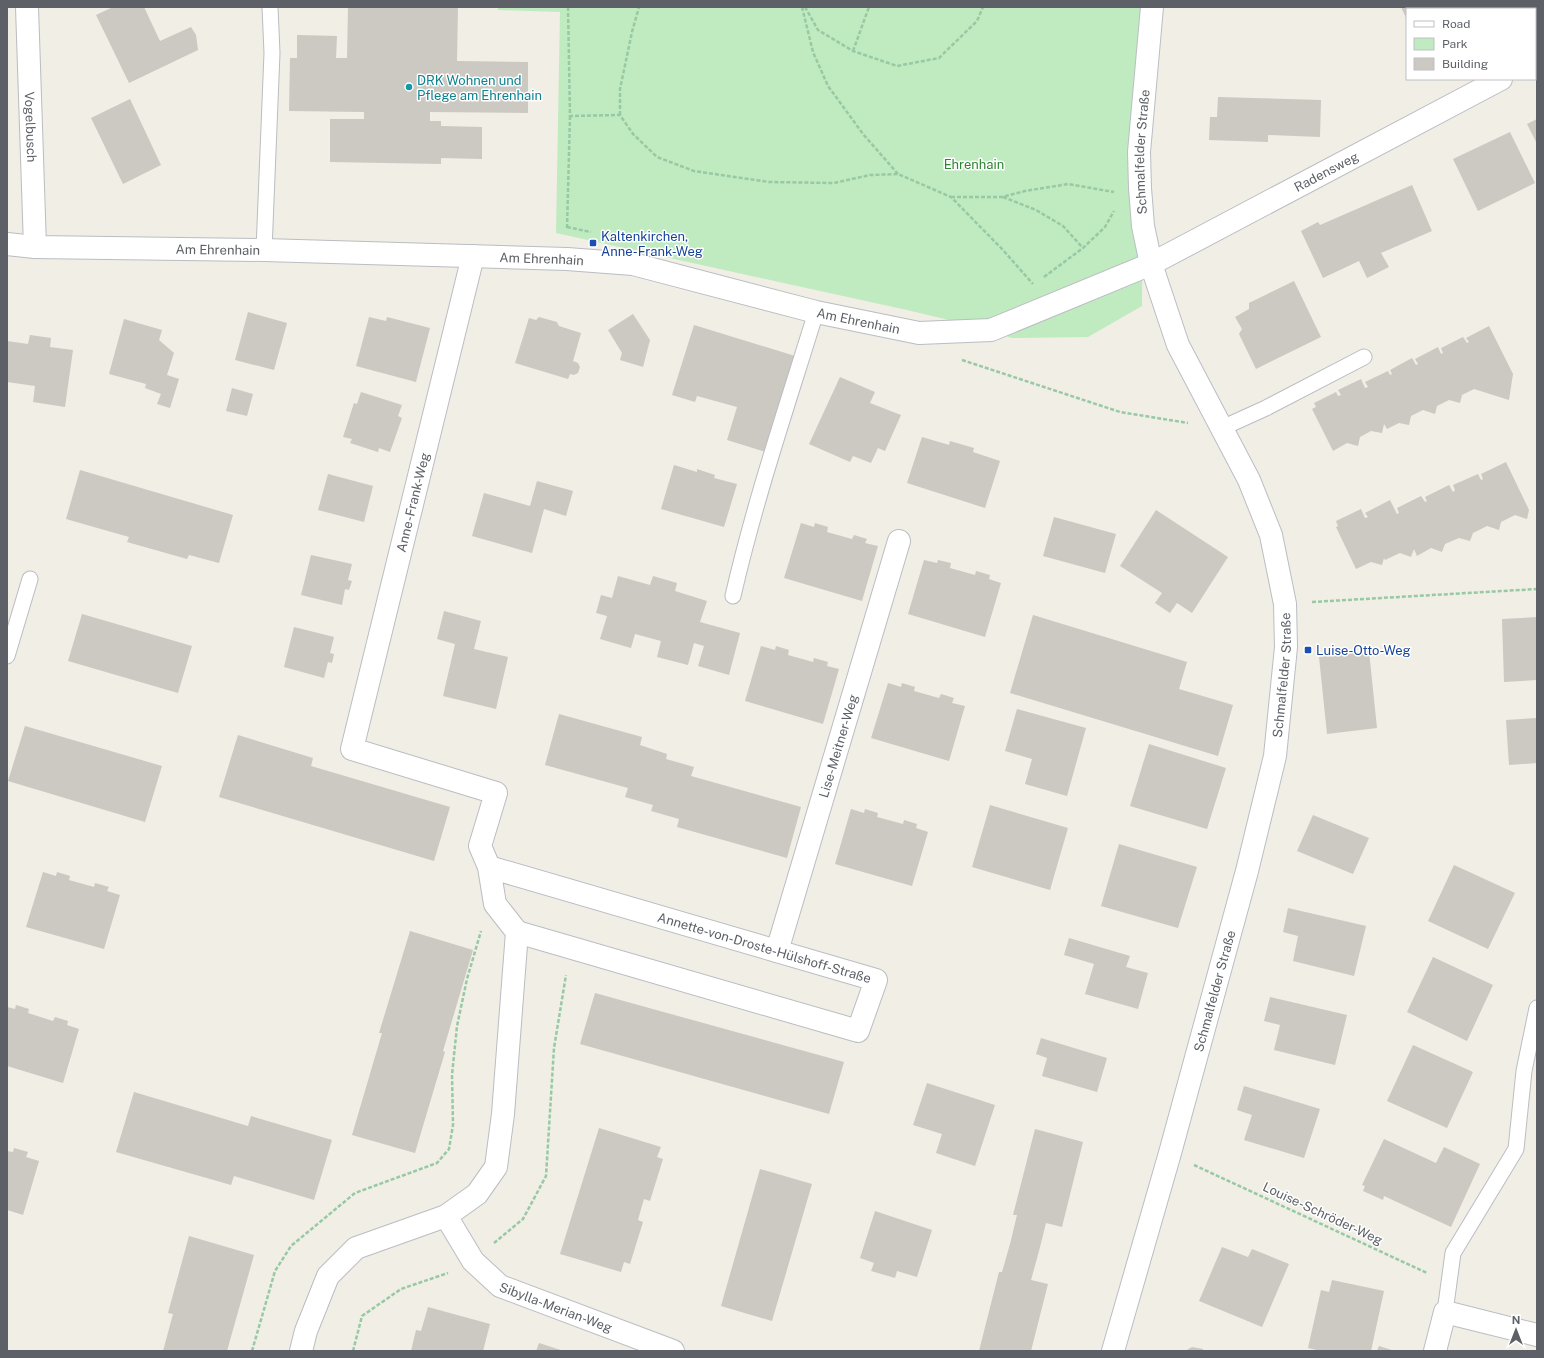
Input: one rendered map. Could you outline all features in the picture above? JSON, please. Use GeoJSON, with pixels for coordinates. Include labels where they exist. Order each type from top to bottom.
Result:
{"type":"FeatureCollection","features":[{"type":"Feature","properties":{"kind":"street","name":"Vogelbusch"},"geometry":{"type":"LineString","coordinates":[[27,7],[35,248]]}},
{"type":"Feature","properties":{"kind":"street","name":"Schmalfelder Straße"},"geometry":{"type":"LineString","coordinates":[[1113,1351],[1170,1153],[1247,871],[1275,756],[1286,647],[1285,604],[1270,535],[1249,480],[1178,345],[1151,264],[1144,226],[1140,188],[1139,152],[1152,7]]}},
{"type":"Feature","properties":{"kind":"street","name":"Radensweg"},"geometry":{"type":"LineString","coordinates":[[1151,264],[1499,80]]}},
{"type":"Feature","properties":{"kind":"street","name":"Am Ehrenhain"},"geometry":{"type":"LineString","coordinates":[[7,244],[35,248],[264,250],[567,259],[633,264],[816,312],[919,333],[991,330],[1151,264]]}},
{"type":"Feature","properties":{"kind":"street","name":"Anne-Frank-Weg"},"geometry":{"type":"LineString","coordinates":[[473,256],[352,749],[496,794],[480,846],[490,867]]}},
{"type":"Feature","properties":{"kind":"street","name":"Lise-Meitner-Weg"},"geometry":{"type":"LineString","coordinates":[[777,951],[899,541]]}},
{"type":"Feature","properties":{"kind":"street","name":"Annette-von-Droste-Hülshoff-Straße"},"geometry":{"type":"LineString","coordinates":[[490,867],[876,980],[858,1031],[517,932]]}},
{"type":"Feature","properties":{"kind":"street"},"geometry":{"type":"LineString","coordinates":[[300,1351],[306,1331],[328,1276],[356,1248],[446,1216],[477,1194],[496,1167],[502,1114],[517,932],[495,904],[490,867]]}},
{"type":"Feature","properties":{"kind":"street","name":"Sibylla-Merian-Weg"},"geometry":{"type":"LineString","coordinates":[[446,1216],[473,1260],[500,1286],[673,1351]]}},
{"type":"Feature","properties":{"kind":"street"},"geometry":{"type":"LineString","coordinates":[[1435,1351],[1445,1312],[1537,1335]]}},
{"type":"Feature","properties":{"kind":"lane"},"geometry":{"type":"LineString","coordinates":[[264,250],[272,53],[270,7]]}},
{"type":"Feature","properties":{"kind":"lane"},"geometry":{"type":"LineString","coordinates":[[733,596],[742,557],[770,461],[816,312]]}},
{"type":"Feature","properties":{"kind":"lane"},"geometry":{"type":"LineString","coordinates":[[1222,428],[1266,408],[1364,357]]}},
{"type":"Feature","properties":{"kind":"lane"},"geometry":{"type":"LineString","coordinates":[[7,656],[30,579]]}},
{"type":"Feature","properties":{"kind":"lane"},"geometry":{"type":"LineString","coordinates":[[1445,1312],[1453,1253],[1516,1149],[1524,1071],[1537,1008]]}},
{"type":"Feature","properties":{"kind":"path"},"geometry":{"type":"LineString","coordinates":[[567,259],[570,116],[568,7]]}},
{"type":"Feature","properties":{"kind":"path"},"geometry":{"type":"LineString","coordinates":[[639,7],[620,88],[620,115],[633,134],[657,157],[694,171],[769,182],[834,183],[870,175],[898,174]]}},
{"type":"Feature","properties":{"kind":"path"},"geometry":{"type":"LineString","coordinates":[[803,7],[818,30],[853,51],[897,66],[939,58],[977,21],[983,7]]}},
{"type":"Feature","properties":{"kind":"path"},"geometry":{"type":"LineString","coordinates":[[803,7],[813,52],[828,86],[863,134],[898,174],[951,197],[1003,250],[1033,285]]}},
{"type":"Feature","properties":{"kind":"path"},"geometry":{"type":"LineString","coordinates":[[853,51],[869,7]]}},
{"type":"Feature","properties":{"kind":"path"},"geometry":{"type":"LineString","coordinates":[[570,116],[620,115]]}},
{"type":"Feature","properties":{"kind":"path"},"geometry":{"type":"LineString","coordinates":[[951,197],[1002,197],[1025,191],[1068,184],[1116,192],[1140,188]]}},
{"type":"Feature","properties":{"kind":"path"},"geometry":{"type":"LineString","coordinates":[[1028,288],[1083,248],[1105,227],[1116,208],[1116,192]]}},
{"type":"Feature","properties":{"kind":"path"},"geometry":{"type":"LineString","coordinates":[[1002,197],[1036,210],[1062,226],[1083,248]]}},
{"type":"Feature","properties":{"kind":"path"},"geometry":{"type":"LineString","coordinates":[[567,228],[598,233]]}},
{"type":"Feature","properties":{"kind":"path"},"geometry":{"type":"LineString","coordinates":[[960,359],[1120,412],[1222,428]]}},
{"type":"Feature","properties":{"kind":"path"},"geometry":{"type":"LineString","coordinates":[[1285,604],[1537,589]]}},
{"type":"Feature","properties":{"kind":"path"},"geometry":{"type":"LineString","coordinates":[[252,1351],[275,1271],[291,1246],[356,1193],[437,1163],[449,1149],[453,1125],[452,1076],[457,1026],[467,979],[481,932],[495,904]]}},
{"type":"Feature","properties":{"kind":"path","name":"Louise-Schröder-Weg"},"geometry":{"type":"LineString","coordinates":[[1170,1153],[1428,1273]]}},
{"type":"Feature","properties":{"kind":"green space","name":"Ehrenhain"},"geometry":{"type":"Polygon","coordinates":[[[498,7],[1144,7],[1142,306],[1088,337],[1011,338],[991,330],[907,310],[556,233],[560,12],[498,10],[498,7]]]}},
{"type":"Feature","properties":{"kind":"building"},"geometry":{"type":"Polygon","coordinates":[[[113,7],[144,7],[160,41],[191,27],[196,35],[198,50],[129,83],[96,15],[113,7]]]}},
{"type":"Feature","properties":{"kind":"building","name":"DRK Wohnen und Pflege am Ehrenhain"},"geometry":{"type":"Polygon","coordinates":[[[348,7],[458,7],[457,61],[528,62],[528,113],[430,112],[430,121],[441,121],[441,126],[482,127],[482,159],[441,158],[441,164],[330,162],[330,119],[364,119],[364,112],[289,111],[290,58],[297,58],[297,35],[337,36],[336,58],[347,58],[348,7]]]}},
{"type":"Feature","properties":{"kind":"building"},"geometry":{"type":"Polygon","coordinates":[[[1401,7],[1482,8],[1406,8],[1406,18],[1401,7]]]}},
{"type":"Feature","properties":{"kind":"building"},"geometry":{"type":"Polygon","coordinates":[[[1218,97],[1321,100],[1320,137],[1268,135],[1268,142],[1209,140],[1210,117],[1217,117],[1218,97]]]}},
{"type":"Feature","properties":{"kind":"building"},"geometry":{"type":"Polygon","coordinates":[[[130,99],[161,165],[123,184],[91,118],[130,99]]]}},
{"type":"Feature","properties":{"kind":"building"},"geometry":{"type":"Polygon","coordinates":[[[1537,119],[1537,144],[1527,124],[1537,119]]]}},
{"type":"Feature","properties":{"kind":"building"},"geometry":{"type":"Polygon","coordinates":[[[1510,132],[1535,183],[1478,211],[1453,159],[1510,132]]]}},
{"type":"Feature","properties":{"kind":"building"},"geometry":{"type":"Polygon","coordinates":[[[1412,185],[1432,231],[1381,253],[1389,267],[1367,278],[1359,261],[1323,278],[1301,231],[1318,222],[1320,225],[1412,185]]]}},
{"type":"Feature","properties":{"kind":"building"},"geometry":{"type":"Polygon","coordinates":[[[1294,281],[1321,337],[1256,369],[1239,334],[1242,329],[1235,317],[1249,309],[1249,303],[1294,281]]]}},
{"type":"Feature","properties":{"kind":"building"},"geometry":{"type":"Polygon","coordinates":[[[248,312],[287,323],[274,370],[235,360],[248,312]]]}},
{"type":"Feature","properties":{"kind":"building"},"geometry":{"type":"Polygon","coordinates":[[[633,314],[650,340],[643,367],[620,360],[622,353],[608,330],[633,314]]]}},
{"type":"Feature","properties":{"kind":"building"},"geometry":{"type":"Polygon","coordinates":[[[369,317],[386,321],[387,317],[430,328],[416,382],[356,366],[369,317]]]}},
{"type":"Feature","properties":{"kind":"building"},"geometry":{"type":"Polygon","coordinates":[[[539,317],[557,322],[559,326],[581,333],[573,361],[578,363],[580,367],[578,373],[574,375],[570,374],[568,379],[515,363],[529,318],[536,320],[539,317]]]}},
{"type":"Feature","properties":{"kind":"building"},"geometry":{"type":"Polygon","coordinates":[[[124,319],[162,330],[159,340],[174,353],[167,375],[179,379],[170,408],[157,404],[161,394],[145,388],[146,384],[109,374],[124,319]]]}},
{"type":"Feature","properties":{"kind":"building"},"geometry":{"type":"Polygon","coordinates":[[[694,325],[795,356],[766,452],[727,440],[737,407],[697,396],[695,402],[672,395],[694,325]]]}},
{"type":"Feature","properties":{"kind":"building"},"geometry":{"type":"Polygon","coordinates":[[[1489,326],[1513,374],[1509,400],[1474,389],[1462,395],[1460,403],[1449,400],[1437,406],[1435,414],[1423,410],[1411,416],[1409,425],[1399,423],[1387,429],[1384,424],[1382,433],[1371,431],[1360,437],[1358,446],[1347,443],[1333,451],[1312,409],[1316,407],[1314,403],[1336,392],[1338,396],[1341,395],[1338,390],[1361,379],[1365,388],[1368,387],[1365,382],[1388,371],[1390,375],[1392,374],[1390,370],[1412,358],[1416,365],[1418,364],[1415,359],[1438,347],[1441,354],[1443,353],[1441,348],[1463,337],[1467,343],[1469,342],[1466,338],[1489,326]]]}},
{"type":"Feature","properties":{"kind":"building"},"geometry":{"type":"Polygon","coordinates":[[[30,335],[51,338],[50,347],[73,350],[65,407],[33,402],[35,386],[7,382],[7,341],[28,344],[30,335]]]}},
{"type":"Feature","properties":{"kind":"building"},"geometry":{"type":"Polygon","coordinates":[[[840,377],[875,392],[870,403],[901,415],[885,451],[878,448],[871,463],[853,456],[850,462],[809,444],[840,377]]]}},
{"type":"Feature","properties":{"kind":"building"},"geometry":{"type":"Polygon","coordinates":[[[232,388],[253,394],[247,416],[226,411],[232,388]]]}},
{"type":"Feature","properties":{"kind":"building"},"geometry":{"type":"Polygon","coordinates":[[[361,392],[402,405],[398,416],[402,418],[390,452],[379,448],[378,452],[350,443],[352,439],[343,437],[354,403],[357,404],[361,392]]]}},
{"type":"Feature","properties":{"kind":"building"},"geometry":{"type":"Polygon","coordinates":[[[922,437],[949,445],[950,441],[974,448],[973,452],[1000,461],[985,508],[907,483],[922,437]]]}},
{"type":"Feature","properties":{"kind":"building"},"geometry":{"type":"Polygon","coordinates":[[[1506,462],[1529,510],[1527,519],[1515,515],[1501,522],[1499,530],[1487,526],[1473,533],[1470,541],[1459,538],[1445,544],[1442,552],[1431,548],[1417,556],[1414,549],[1411,557],[1400,553],[1385,560],[1384,558],[1382,565],[1371,562],[1356,569],[1336,527],[1338,526],[1336,521],[1361,509],[1365,518],[1368,517],[1365,513],[1390,500],[1397,514],[1399,513],[1397,508],[1421,496],[1425,502],[1427,501],[1425,497],[1449,485],[1453,492],[1455,490],[1453,485],[1478,474],[1481,480],[1483,479],[1481,474],[1506,462]]]}},
{"type":"Feature","properties":{"kind":"building"},"geometry":{"type":"Polygon","coordinates":[[[674,465],[697,472],[697,469],[715,475],[714,478],[737,484],[724,527],[661,509],[674,465]]]}},
{"type":"Feature","properties":{"kind":"building"},"geometry":{"type":"Polygon","coordinates":[[[80,470],[233,515],[219,563],[189,555],[187,559],[127,542],[129,537],[66,519],[80,470]]]}},
{"type":"Feature","properties":{"kind":"building"},"geometry":{"type":"Polygon","coordinates":[[[328,474],[373,486],[364,522],[318,510],[328,474]]]}},
{"type":"Feature","properties":{"kind":"building"},"geometry":{"type":"Polygon","coordinates":[[[537,481],[573,491],[566,516],[544,509],[532,553],[472,536],[484,493],[530,506],[537,481]]]}},
{"type":"Feature","properties":{"kind":"building"},"geometry":{"type":"Polygon","coordinates":[[[1156,510],[1228,557],[1192,613],[1177,603],[1170,613],[1155,603],[1162,593],[1120,566],[1156,510]]]}},
{"type":"Feature","properties":{"kind":"building"},"geometry":{"type":"Polygon","coordinates":[[[1054,517],[1116,534],[1105,573],[1043,556],[1054,517]]]}},
{"type":"Feature","properties":{"kind":"building"},"geometry":{"type":"Polygon","coordinates":[[[801,523],[814,527],[815,523],[828,527],[827,532],[852,539],[854,535],[867,539],[865,543],[878,546],[862,601],[784,578],[801,523]]]}},
{"type":"Feature","properties":{"kind":"building"},"geometry":{"type":"Polygon","coordinates":[[[311,555],[352,564],[348,580],[352,581],[349,590],[345,589],[342,605],[301,595],[311,555]]]}},
{"type":"Feature","properties":{"kind":"building"},"geometry":{"type":"Polygon","coordinates":[[[924,560],[937,563],[938,560],[951,563],[950,568],[975,575],[976,571],[990,575],[989,579],[1001,583],[985,637],[908,614],[924,560]]]}},
{"type":"Feature","properties":{"kind":"building"},"geometry":{"type":"Polygon","coordinates":[[[618,576],[650,585],[653,576],[677,583],[675,591],[707,601],[700,622],[740,633],[729,675],[698,666],[704,646],[694,643],[688,665],[657,657],[661,641],[635,634],[631,648],[600,639],[607,616],[596,613],[601,595],[612,598],[618,576]]]}},
{"type":"Feature","properties":{"kind":"building"},"geometry":{"type":"Polygon","coordinates":[[[444,611],[481,621],[474,649],[508,657],[496,709],[443,696],[455,644],[437,639],[444,611]]]}},
{"type":"Feature","properties":{"kind":"building"},"geometry":{"type":"Polygon","coordinates":[[[82,614],[192,646],[178,693],[68,661],[82,614]]]}},
{"type":"Feature","properties":{"kind":"building"},"geometry":{"type":"Polygon","coordinates":[[[1033,615],[1187,662],[1179,689],[1233,705],[1218,756],[1010,693],[1033,615]]]}},
{"type":"Feature","properties":{"kind":"building"},"geometry":{"type":"Polygon","coordinates":[[[1537,617],[1537,680],[1504,682],[1502,619],[1537,617]]]}},
{"type":"Feature","properties":{"kind":"building"},"geometry":{"type":"Polygon","coordinates":[[[294,627],[334,637],[330,653],[334,654],[332,663],[328,662],[324,678],[284,667],[294,627]]]}},
{"type":"Feature","properties":{"kind":"building"},"geometry":{"type":"Polygon","coordinates":[[[761,646],[775,650],[776,646],[789,650],[788,655],[813,662],[814,658],[828,662],[827,666],[839,669],[823,724],[745,701],[761,646]]]}},
{"type":"Feature","properties":{"kind":"building"},"geometry":{"type":"Polygon","coordinates":[[[1369,651],[1377,728],[1327,734],[1319,657],[1369,651]]]}},
{"type":"Feature","properties":{"kind":"building"},"geometry":{"type":"Polygon","coordinates":[[[888,683],[901,687],[902,683],[915,687],[914,691],[939,698],[941,694],[954,698],[952,703],[965,706],[949,761],[871,738],[888,683]]]}},
{"type":"Feature","properties":{"kind":"building"},"geometry":{"type":"Polygon","coordinates":[[[1017,709],[1086,728],[1067,796],[1025,784],[1032,759],[1005,751],[1017,709]]]}},
{"type":"Feature","properties":{"kind":"building"},"geometry":{"type":"Polygon","coordinates":[[[559,714],[642,737],[640,745],[667,754],[666,759],[694,767],[691,776],[801,807],[787,858],[677,827],[679,819],[651,811],[653,805],[625,797],[628,788],[545,765],[559,714]]]}},
{"type":"Feature","properties":{"kind":"building"},"geometry":{"type":"Polygon","coordinates":[[[1537,718],[1537,763],[1509,765],[1506,720],[1537,718]]]}},
{"type":"Feature","properties":{"kind":"building"},"geometry":{"type":"Polygon","coordinates":[[[25,726],[162,766],[145,822],[8,781],[25,726]]]}},
{"type":"Feature","properties":{"kind":"building"},"geometry":{"type":"Polygon","coordinates":[[[238,735],[313,758],[311,766],[450,807],[434,861],[219,797],[238,735]]]}},
{"type":"Feature","properties":{"kind":"building"},"geometry":{"type":"Polygon","coordinates":[[[1149,744],[1226,768],[1207,829],[1130,806],[1149,744]]]}},
{"type":"Feature","properties":{"kind":"building"},"geometry":{"type":"Polygon","coordinates":[[[990,805],[1068,828],[1050,890],[972,867],[990,805]]]}},
{"type":"Feature","properties":{"kind":"building"},"geometry":{"type":"Polygon","coordinates":[[[851,809],[864,813],[865,809],[878,813],[877,817],[903,824],[904,820],[917,824],[916,828],[928,832],[912,886],[835,864],[851,809]]]}},
{"type":"Feature","properties":{"kind":"building"},"geometry":{"type":"Polygon","coordinates":[[[1313,815],[1369,838],[1353,874],[1297,851],[1313,815]]]}},
{"type":"Feature","properties":{"kind":"building"},"geometry":{"type":"Polygon","coordinates":[[[1119,844],[1197,867],[1178,928],[1101,906],[1119,844]]]}},
{"type":"Feature","properties":{"kind":"building"},"geometry":{"type":"Polygon","coordinates":[[[1454,865],[1515,893],[1488,949],[1428,921],[1454,865]]]}},
{"type":"Feature","properties":{"kind":"building"},"geometry":{"type":"Polygon","coordinates":[[[43,872],[56,876],[57,872],[70,876],[69,880],[94,887],[95,883],[109,887],[107,891],[120,895],[104,949],[26,927],[43,872]]]}},
{"type":"Feature","properties":{"kind":"building"},"geometry":{"type":"Polygon","coordinates":[[[1288,908],[1366,926],[1354,976],[1293,961],[1298,936],[1283,932],[1288,908]]]}},
{"type":"Feature","properties":{"kind":"building"},"geometry":{"type":"Polygon","coordinates":[[[410,931],[473,950],[415,1153],[352,1135],[382,1033],[379,1033],[410,931]]]}},
{"type":"Feature","properties":{"kind":"building"},"geometry":{"type":"Polygon","coordinates":[[[1069,938],[1130,956],[1126,967],[1148,973],[1138,1009],[1085,994],[1094,964],[1064,955],[1069,938]]]}},
{"type":"Feature","properties":{"kind":"building"},"geometry":{"type":"Polygon","coordinates":[[[1433,957],[1493,985],[1467,1041],[1407,1012],[1433,957]]]}},
{"type":"Feature","properties":{"kind":"building"},"geometry":{"type":"Polygon","coordinates":[[[595,993],[844,1062],[829,1114],[580,1044],[595,993]]]}},
{"type":"Feature","properties":{"kind":"building"},"geometry":{"type":"Polygon","coordinates":[[[1270,997],[1347,1015],[1335,1065],[1274,1050],[1280,1025],[1264,1021],[1270,997]]]}},
{"type":"Feature","properties":{"kind":"building"},"geometry":{"type":"Polygon","coordinates":[[[16,1005],[29,1009],[28,1013],[53,1021],[55,1017],[68,1021],[67,1025],[79,1029],[63,1083],[7,1066],[7,1007],[15,1009],[16,1005]]]}},
{"type":"Feature","properties":{"kind":"building"},"geometry":{"type":"Polygon","coordinates":[[[1041,1038],[1107,1058],[1097,1092],[1042,1076],[1047,1058],[1036,1054],[1041,1038]]]}},
{"type":"Feature","properties":{"kind":"building"},"geometry":{"type":"Polygon","coordinates":[[[1413,1045],[1473,1072],[1447,1128],[1387,1101],[1413,1045]]]}},
{"type":"Feature","properties":{"kind":"building"},"geometry":{"type":"Polygon","coordinates":[[[927,1083],[995,1105],[975,1166],[936,1153],[942,1134],[913,1125],[927,1083]]]}},
{"type":"Feature","properties":{"kind":"building"},"geometry":{"type":"Polygon","coordinates":[[[1244,1086],[1320,1109],[1304,1158],[1244,1140],[1252,1115],[1237,1110],[1244,1086]]]}},
{"type":"Feature","properties":{"kind":"building"},"geometry":{"type":"Polygon","coordinates":[[[134,1092],[248,1126],[251,1116],[332,1140],[314,1200],[234,1176],[231,1185],[116,1152],[134,1092]]]}},
{"type":"Feature","properties":{"kind":"building"},"geometry":{"type":"Polygon","coordinates":[[[599,1128],[661,1147],[657,1157],[663,1159],[650,1201],[644,1199],[638,1220],[643,1222],[630,1264],[624,1262],[621,1272],[560,1254],[599,1128]]]}},
{"type":"Feature","properties":{"kind":"building"},"geometry":{"type":"Polygon","coordinates":[[[1035,1129],[1083,1142],[1062,1227],[1046,1223],[1031,1280],[1048,1284],[1031,1351],[979,1351],[999,1272],[1002,1272],[1010,1244],[1017,1215],[1013,1215],[1035,1129]]]}},
{"type":"Feature","properties":{"kind":"building"},"geometry":{"type":"Polygon","coordinates":[[[1384,1139],[1436,1163],[1444,1147],[1480,1164],[1451,1227],[1384,1196],[1383,1200],[1363,1191],[1365,1186],[1362,1185],[1384,1139]]]}},
{"type":"Feature","properties":{"kind":"building"},"geometry":{"type":"Polygon","coordinates":[[[14,1148],[28,1152],[26,1157],[39,1161],[23,1215],[7,1210],[7,1151],[13,1152],[14,1148]]]}},
{"type":"Feature","properties":{"kind":"building"},"geometry":{"type":"Polygon","coordinates":[[[760,1169],[812,1184],[772,1321],[721,1306],[760,1169]]]}},
{"type":"Feature","properties":{"kind":"building"},"geometry":{"type":"Polygon","coordinates":[[[875,1211],[932,1230],[917,1277],[897,1271],[895,1278],[871,1271],[874,1263],[860,1258],[875,1211]]]}},
{"type":"Feature","properties":{"kind":"building"},"geometry":{"type":"Polygon","coordinates":[[[189,1236],[254,1255],[227,1351],[163,1351],[173,1314],[168,1313],[189,1236]]]}},
{"type":"Feature","properties":{"kind":"building"},"geometry":{"type":"Polygon","coordinates":[[[1222,1247],[1248,1257],[1252,1249],[1289,1264],[1262,1327],[1199,1301],[1222,1247]]]}},
{"type":"Feature","properties":{"kind":"building"},"geometry":{"type":"Polygon","coordinates":[[[1332,1280],[1384,1291],[1371,1351],[1321,1351],[1308,1348],[1321,1290],[1329,1292],[1332,1280]]]}},
{"type":"Feature","properties":{"kind":"building"},"geometry":{"type":"Polygon","coordinates":[[[428,1307],[490,1324],[483,1351],[411,1351],[416,1330],[421,1331],[428,1307]]]}},
{"type":"Feature","properties":{"kind":"building"},"geometry":{"type":"Polygon","coordinates":[[[539,1343],[564,1351],[536,1351],[539,1343]]]}},
{"type":"Feature","properties":{"kind":"building"},"geometry":{"type":"Polygon","coordinates":[[[1379,1346],[1395,1351],[1377,1351],[1379,1346]]]}},
{"type":"Feature","properties":{"kind":"building"},"geometry":{"type":"Polygon","coordinates":[[[1192,1347],[1203,1349],[1203,1351],[1185,1351],[1192,1347]]]}},
{"type":"Feature","properties":{"kind":"place","name":"DRK Wohnen und Pflege am Ehrenhain"},"geometry":{"type":"Point","coordinates":[409,87]}},
{"type":"Feature","properties":{"kind":"place","name":"Kaltenkirchen, Anne-Frank-Weg"},"geometry":{"type":"Point","coordinates":[593,243]}},
{"type":"Feature","properties":{"kind":"place","name":"Luise-Otto-Weg"},"geometry":{"type":"Point","coordinates":[1308,650]}}]}
